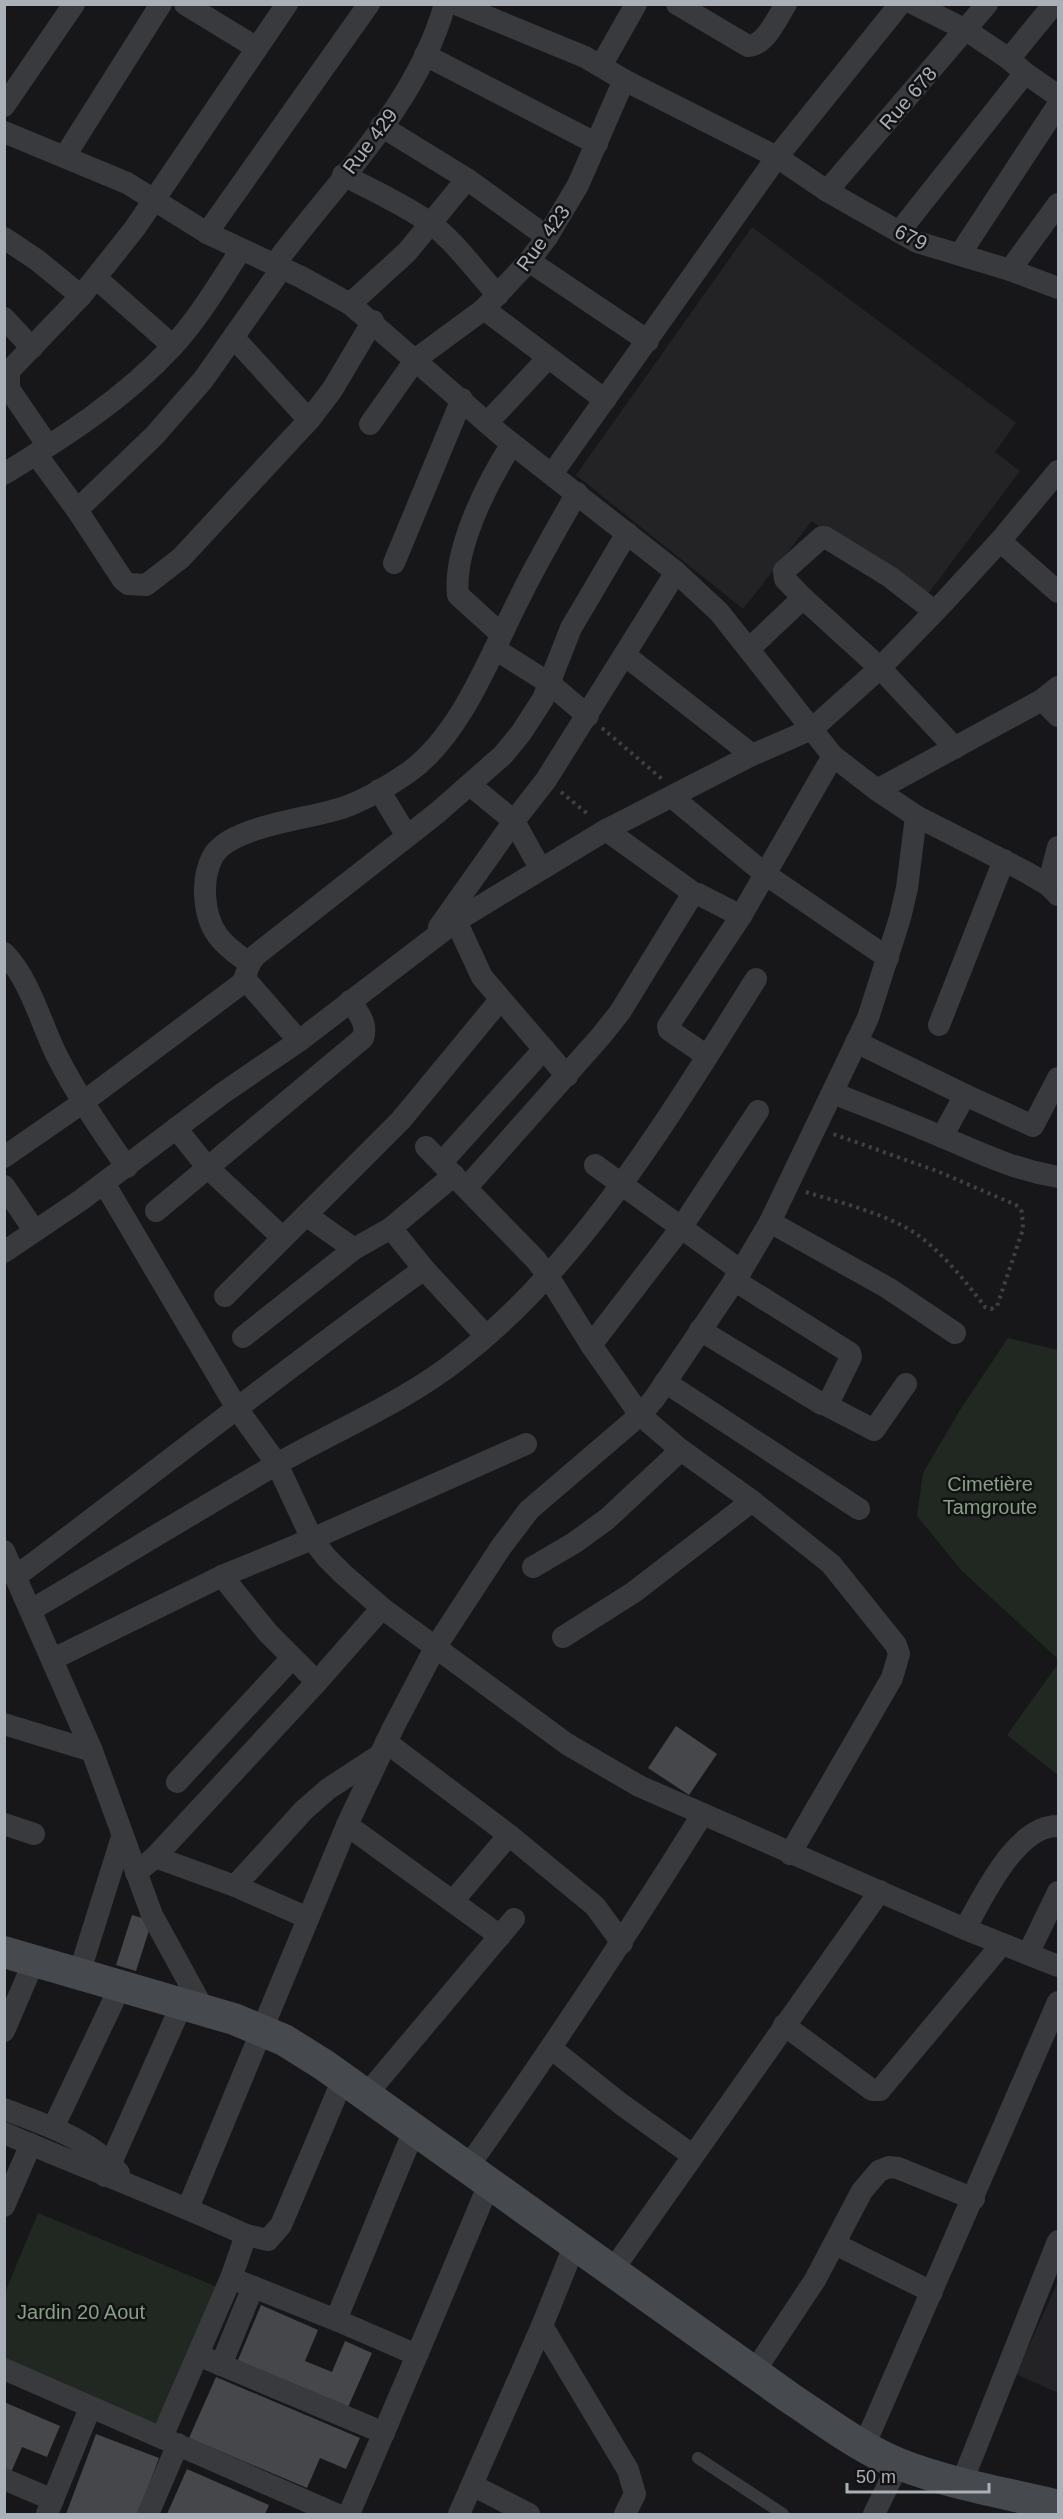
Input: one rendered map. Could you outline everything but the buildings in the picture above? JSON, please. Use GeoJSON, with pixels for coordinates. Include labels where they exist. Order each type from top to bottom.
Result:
{"type":"FeatureCollection","features":[{"type":"Feature","properties":{"kind":"street"},"geometry":{"type":"LineString","coordinates":[[4,106],[74,4]]}},
{"type":"Feature","properties":{"kind":"street"},"geometry":{"type":"LineString","coordinates":[[65,156],[161,4]]}},
{"type":"Feature","properties":{"kind":"street"},"geometry":{"type":"LineString","coordinates":[[185,4],[257,48]]}},
{"type":"Feature","properties":{"kind":"street"},"geometry":{"type":"LineString","coordinates":[[287,4],[154,200],[81,296],[9,371],[8,384],[42,450],[77,510],[123,580],[128,584],[146,585],[181,558],[309,420],[332,390],[373,321]]}},
{"type":"Feature","properties":{"kind":"street"},"geometry":{"type":"LineString","coordinates":[[207,233],[369,4]]}},
{"type":"Feature","properties":{"kind":"street","name":"Rue 429"},"geometry":{"type":"LineString","coordinates":[[77,510],[153,436],[203,380],[234,338],[278,266],[343,175],[398,104],[425,56],[445,4]]}},
{"type":"Feature","properties":{"kind":"street","name":"679"},"geometry":{"type":"LineString","coordinates":[[456,4],[501,12],[624,80],[777,157],[827,191],[917,242],[1010,270],[1059,288]]}},
{"type":"Feature","properties":{"kind":"street"},"geometry":{"type":"LineString","coordinates":[[601,66],[636,4]]}},
{"type":"Feature","properties":{"kind":"street"},"geometry":{"type":"LineString","coordinates":[[677,4],[708,13],[742,44],[753,46],[763,38],[786,4]]}},
{"type":"Feature","properties":{"kind":"street"},"geometry":{"type":"LineString","coordinates":[[552,474],[777,157],[900,4]]}},
{"type":"Feature","properties":{"kind":"street"},"geometry":{"type":"LineString","coordinates":[[914,4],[966,30],[1059,96]]}},
{"type":"Feature","properties":{"kind":"street","name":"Rue 678"},"geometry":{"type":"LineString","coordinates":[[827,191],[987,4]]}},
{"type":"Feature","properties":{"kind":"street"},"geometry":{"type":"LineString","coordinates":[[899,232],[1017,66],[1054,4]]}},
{"type":"Feature","properties":{"kind":"street"},"geometry":{"type":"LineString","coordinates":[[425,56],[597,144]]}},
{"type":"Feature","properties":{"kind":"street","name":"Rue 423"},"geometry":{"type":"LineString","coordinates":[[370,424],[416,359],[491,302],[548,237],[578,185],[624,80]]}},
{"type":"Feature","properties":{"kind":"street"},"geometry":{"type":"LineString","coordinates":[[960,254],[1059,105]]}},
{"type":"Feature","properties":{"kind":"street"},"geometry":{"type":"LineString","coordinates":[[381,126],[467,179],[548,237]]}},
{"type":"Feature","properties":{"kind":"street"},"geometry":{"type":"LineString","coordinates":[[4,132],[127,183],[207,233],[278,266],[350,304],[373,321],[512,444],[676,572],[719,612],[833,756],[916,816],[1004,860],[1055,871]]}},
{"type":"Feature","properties":{"kind":"street"},"geometry":{"type":"LineString","coordinates":[[343,175],[400,205],[430,224],[449,241],[491,302],[548,358],[605,400]]}},
{"type":"Feature","properties":{"kind":"street"},"geometry":{"type":"LineString","coordinates":[[350,304],[399,260],[467,179]]}},
{"type":"Feature","properties":{"kind":"street"},"geometry":{"type":"LineString","coordinates":[[1010,270],[1059,204]]}},
{"type":"Feature","properties":{"kind":"street"},"geometry":{"type":"LineString","coordinates":[[4,238],[37,260],[81,296]]}},
{"type":"Feature","properties":{"kind":"street"},"geometry":{"type":"LineString","coordinates":[[4,474],[126,390],[173,346],[197,316],[241,250]]}},
{"type":"Feature","properties":{"kind":"street"},"geometry":{"type":"LineString","coordinates":[[529,261],[648,340]]}},
{"type":"Feature","properties":{"kind":"street"},"geometry":{"type":"LineString","coordinates":[[96,278],[173,346]]}},
{"type":"Feature","properties":{"kind":"street"},"geometry":{"type":"LineString","coordinates":[[4,318],[32,348]]}},
{"type":"Feature","properties":{"kind":"street"},"geometry":{"type":"LineString","coordinates":[[234,338],[309,420]]}},
{"type":"Feature","properties":{"kind":"street"},"geometry":{"type":"LineString","coordinates":[[487,423],[548,358]]}},
{"type":"Feature","properties":{"kind":"street"},"geometry":{"type":"LineString","coordinates":[[394,563],[462,399]]}},
{"type":"Feature","properties":{"kind":"street"},"geometry":{"type":"LineString","coordinates":[[512,444],[477,510],[461,558],[457,580],[458,595],[498,641],[588,716]]}},
{"type":"Feature","properties":{"kind":"street"},"geometry":{"type":"LineString","coordinates":[[4,1252],[127,1167],[176,1128],[299,1041],[456,921],[606,830],[752,755],[812,729],[880,668],[1000,541],[1059,471]]}},
{"type":"Feature","properties":{"kind":"street"},"geometry":{"type":"LineString","coordinates":[[299,1041],[247,971],[219,939],[209,917],[205,896],[207,873],[217,850],[239,836],[345,808],[410,771],[438,742],[470,698],[577,493]]}},
{"type":"Feature","properties":{"kind":"street"},"geometry":{"type":"LineString","coordinates":[[4,1157],[192,1023],[247,971],[503,755],[522,733],[543,699],[571,628],[627,533]]}},
{"type":"Feature","properties":{"kind":"street"},"geometry":{"type":"LineString","coordinates":[[934,611],[890,577],[825,537],[822,537],[784,571],[785,579],[803,598],[880,668],[955,748]]}},
{"type":"Feature","properties":{"kind":"street"},"geometry":{"type":"LineString","coordinates":[[1000,541],[1059,592]]}},
{"type":"Feature","properties":{"kind":"street"},"geometry":{"type":"LineString","coordinates":[[431,938],[546,780],[626,656],[676,572]]}},
{"type":"Feature","properties":{"kind":"street"},"geometry":{"type":"LineString","coordinates":[[749,649],[803,598]]}},
{"type":"Feature","properties":{"kind":"street"},"geometry":{"type":"LineString","coordinates":[[626,656],[752,755]]}},
{"type":"Feature","properties":{"kind":"street"},"geometry":{"type":"LineString","coordinates":[[877,790],[1050,694],[1059,716]]}},
{"type":"Feature","properties":{"kind":"street"},"geometry":{"type":"LineString","coordinates":[[707,1056],[669,1030],[668,1026],[741,916],[833,756]]}},
{"type":"Feature","properties":{"kind":"street"},"geometry":{"type":"LineString","coordinates":[[470,785],[514,821],[540,868]]}},
{"type":"Feature","properties":{"kind":"street"},"geometry":{"type":"LineString","coordinates":[[379,790],[407,836]]}},
{"type":"Feature","properties":{"kind":"street"},"geometry":{"type":"LineString","coordinates":[[675,795],[765,874],[888,958]]}},
{"type":"Feature","properties":{"kind":"street"},"geometry":{"type":"LineString","coordinates":[[188,2208],[347,1825],[435,1648],[501,1547],[529,1510],[640,1415],[737,1276],[770,1222],[868,1018],[888,958],[907,888],[916,816]]}},
{"type":"Feature","properties":{"kind":"street"},"geometry":{"type":"LineString","coordinates":[[606,830],[694,894],[741,916]]}},
{"type":"Feature","properties":{"kind":"street"},"geometry":{"type":"LineString","coordinates":[[939,1025],[1004,860]]}},
{"type":"Feature","properties":{"kind":"street"},"geometry":{"type":"LineString","coordinates":[[447,1168],[567,1076],[620,1012],[694,894]]}},
{"type":"Feature","properties":{"kind":"street"},"geometry":{"type":"LineString","coordinates":[[456,921],[482,976],[500,1000],[567,1076]]}},
{"type":"Feature","properties":{"kind":"street"},"geometry":{"type":"LineString","coordinates":[[4,953],[15,965],[25,982],[57,1056],[82,1103],[127,1167]]}},
{"type":"Feature","properties":{"kind":"street"},"geometry":{"type":"LineString","coordinates":[[31,1610],[277,1464],[410,1392],[461,1358],[549,1276],[621,1184],[756,979]]}},
{"type":"Feature","properties":{"kind":"street"},"geometry":{"type":"LineString","coordinates":[[225,1296],[400,1120],[500,1000]]}},
{"type":"Feature","properties":{"kind":"street"},"geometry":{"type":"LineString","coordinates":[[156,1210],[307,1087],[363,1038],[366,1030],[364,1023],[350,1001]]}},
{"type":"Feature","properties":{"kind":"street"},"geometry":{"type":"LineString","coordinates":[[856,1042],[1033,1126],[1059,1078]]}},
{"type":"Feature","properties":{"kind":"street"},"geometry":{"type":"LineString","coordinates":[[243,1337],[354,1249],[391,1228],[447,1168],[544,1049]]}},
{"type":"Feature","properties":{"kind":"street"},"geometry":{"type":"LineString","coordinates":[[832,1093],[942,1137],[993,1161],[1030,1172],[1059,1177]]}},
{"type":"Feature","properties":{"kind":"street"},"geometry":{"type":"LineString","coordinates":[[942,1137],[965,1095]]}},
{"type":"Feature","properties":{"kind":"street"},"geometry":{"type":"LineString","coordinates":[[591,1346],[681,1228],[758,1111]]}},
{"type":"Feature","properties":{"kind":"street"},"geometry":{"type":"LineString","coordinates":[[176,1128],[207,1167],[283,1238]]}},
{"type":"Feature","properties":{"kind":"street"},"geometry":{"type":"LineString","coordinates":[[595,1165],[681,1228],[737,1276],[850,1353],[851,1357],[826,1405]]}},
{"type":"Feature","properties":{"kind":"street"},"geometry":{"type":"LineString","coordinates":[[447,1168],[549,1276],[591,1346],[640,1415],[681,1450],[752,1501],[831,1564],[891,1636],[899,1654],[892,1678],[789,1854]]}},
{"type":"Feature","properties":{"kind":"street"},"geometry":{"type":"LineString","coordinates":[[104,1183],[238,1410],[277,1464],[312,1539],[335,1566],[382,1608],[567,1744],[639,1786],[789,1854],[965,1929],[1059,1966]]}},
{"type":"Feature","properties":{"kind":"street"},"geometry":{"type":"LineString","coordinates":[[4,1186],[34,1230]]}},
{"type":"Feature","properties":{"kind":"street"},"geometry":{"type":"LineString","coordinates":[[306,1215],[354,1249]]}},
{"type":"Feature","properties":{"kind":"street"},"geometry":{"type":"LineString","coordinates":[[770,1222],[888,1288],[956,1333]]}},
{"type":"Feature","properties":{"kind":"street"},"geometry":{"type":"LineString","coordinates":[[391,1228],[424,1269],[486,1336]]}},
{"type":"Feature","properties":{"kind":"street"},"geometry":{"type":"LineString","coordinates":[[15,1576],[424,1269]]}},
{"type":"Feature","properties":{"kind":"street"},"geometry":{"type":"LineString","coordinates":[[700,1330],[826,1405],[874,1430],[906,1384]]}},
{"type":"Feature","properties":{"kind":"street"},"geometry":{"type":"LineString","coordinates":[[665,1382],[859,1509]]}},
{"type":"Feature","properties":{"kind":"street"},"geometry":{"type":"LineString","coordinates":[[53,1659],[222,1576],[312,1539],[526,1444]]}},
{"type":"Feature","properties":{"kind":"street"},"geometry":{"type":"LineString","coordinates":[[533,1567],[574,1543],[607,1519],[681,1450]]}},
{"type":"Feature","properties":{"kind":"street"},"geometry":{"type":"LineString","coordinates":[[563,1637],[634,1592],[752,1501]]}},
{"type":"Feature","properties":{"kind":"street"},"geometry":{"type":"LineString","coordinates":[[4,1551],[93,1751],[122,1837],[152,1915],[193,2007],[114,2173]]}},
{"type":"Feature","properties":{"kind":"street"},"geometry":{"type":"LineString","coordinates":[[222,1576],[292,1658],[317,1682]]}},
{"type":"Feature","properties":{"kind":"street"},"geometry":{"type":"LineString","coordinates":[[136,1873],[155,1857],[317,1682],[382,1608]]}},
{"type":"Feature","properties":{"kind":"street"},"geometry":{"type":"LineString","coordinates":[[177,1782],[292,1658]]}},
{"type":"Feature","properties":{"kind":"street"},"geometry":{"type":"LineString","coordinates":[[4,1724],[93,1751]]}},
{"type":"Feature","properties":{"kind":"street"},"geometry":{"type":"LineString","coordinates":[[383,1749],[509,1835],[595,1906],[622,1943]]}},
{"type":"Feature","properties":{"kind":"street"},"geometry":{"type":"LineString","coordinates":[[235,1886],[304,1810],[328,1789],[383,1749]]}},
{"type":"Feature","properties":{"kind":"street"},"geometry":{"type":"LineString","coordinates":[[349,2514],[417,2355],[478,2176],[552,2049],[702,1815]]}},
{"type":"Feature","properties":{"kind":"street"},"geometry":{"type":"LineString","coordinates":[[4,1824],[34,1834]]}},
{"type":"Feature","properties":{"kind":"street"},"geometry":{"type":"LineString","coordinates":[[4,2133],[114,2173],[246,2235],[268,2240],[281,2225],[355,2087],[507,1928],[453,1901],[347,1825]]}},
{"type":"Feature","properties":{"kind":"street"},"geometry":{"type":"LineString","coordinates":[[965,1929],[1005,1858],[1038,1833],[1051,1826],[1059,1826]]}},
{"type":"Feature","properties":{"kind":"street"},"geometry":{"type":"LineString","coordinates":[[453,1901],[509,1835]]}},
{"type":"Feature","properties":{"kind":"street"},"geometry":{"type":"LineString","coordinates":[[79,1974],[122,1837]]}},
{"type":"Feature","properties":{"kind":"street"},"geometry":{"type":"LineString","coordinates":[[155,1857],[235,1886],[308,1918]]}},
{"type":"Feature","properties":{"kind":"street"},"geometry":{"type":"LineString","coordinates":[[612,2271],[880,1891]]}},
{"type":"Feature","properties":{"kind":"street"},"geometry":{"type":"LineString","coordinates":[[1028,1954],[1059,1892]]}},
{"type":"Feature","properties":{"kind":"street"},"geometry":{"type":"LineString","coordinates":[[784,2025],[872,2090],[880,2090],[1002,1944]]}},
{"type":"Feature","properties":{"kind":"street"},"geometry":{"type":"LineString","coordinates":[[4,1952],[193,2007],[263,2030],[304,2052],[355,2087],[753,2372],[864,2446],[899,2463],[962,2482],[1059,2506]]}},
{"type":"Feature","properties":{"kind":"street"},"geometry":{"type":"LineString","coordinates":[[4,2031],[34,1961]]}},
{"type":"Feature","properties":{"kind":"street"},"geometry":{"type":"LineString","coordinates":[[53,2128],[120,1987]]}},
{"type":"Feature","properties":{"kind":"street"},"geometry":{"type":"LineString","coordinates":[[864,2446],[1059,2002]]}},
{"type":"Feature","properties":{"kind":"street"},"geometry":{"type":"LineString","coordinates":[[552,2049],[621,2104],[692,2155]]}},
{"type":"Feature","properties":{"kind":"street"},"geometry":{"type":"LineString","coordinates":[[4,2109],[53,2128],[85,2144],[114,2173]]}},
{"type":"Feature","properties":{"kind":"street"},"geometry":{"type":"LineString","coordinates":[[336,2320],[414,2130]]}},
{"type":"Feature","properties":{"kind":"street"},"geometry":{"type":"LineString","coordinates":[[4,2206],[31,2144]]}},
{"type":"Feature","properties":{"kind":"street"},"geometry":{"type":"LineString","coordinates":[[753,2372],[815,2280],[862,2191],[879,2171],[889,2167],[910,2173],[974,2199]]}},
{"type":"Feature","properties":{"kind":"street"},"geometry":{"type":"LineString","coordinates":[[148,2514],[198,2355],[231,2278],[246,2235]]}},
{"type":"Feature","properties":{"kind":"street"},"geometry":{"type":"LineString","coordinates":[[962,2482],[1059,2241]]}},
{"type":"Feature","properties":{"kind":"street"},"geometry":{"type":"LineString","coordinates":[[459,2514],[542,2326],[574,2244]]}},
{"type":"Feature","properties":{"kind":"street"},"geometry":{"type":"LineString","coordinates":[[835,2244],[932,2292]]}},
{"type":"Feature","properties":{"kind":"street"},"geometry":{"type":"LineString","coordinates":[[231,2278],[417,2355]]}},
{"type":"Feature","properties":{"kind":"street"},"geometry":{"type":"LineString","coordinates":[[221,2365],[253,2286]]}},
{"type":"Feature","properties":{"kind":"street"},"geometry":{"type":"LineString","coordinates":[[542,2326],[628,2470],[635,2494],[625,2514]]}},
{"type":"Feature","properties":{"kind":"street"},"geometry":{"type":"LineString","coordinates":[[198,2355],[384,2433]]}},
{"type":"Feature","properties":{"kind":"street"},"geometry":{"type":"LineString","coordinates":[[4,2369],[90,2408],[170,2440],[290,2505],[336,2514]]}},
{"type":"Feature","properties":{"kind":"street"},"geometry":{"type":"LineString","coordinates":[[4,2479],[50,2507],[90,2408]]}},
{"type":"Feature","properties":{"kind":"street"},"geometry":{"type":"LineString","coordinates":[[874,2514],[899,2463]]}},
{"type":"Feature","properties":{"kind":"street"},"geometry":{"type":"LineString","coordinates":[[472,2485],[529,2514]]}},
{"type":"Feature","properties":{"kind":"lane"},"geometry":{"type":"LineString","coordinates":[[698,2458],[783,2514]]}},
{"type":"Feature","properties":{"kind":"path"},"geometry":{"type":"LineString","coordinates":[[588,716],[675,795]]}},
{"type":"Feature","properties":{"kind":"path"},"geometry":{"type":"LineString","coordinates":[[546,780],[606,830]]}},
{"type":"Feature","properties":{"kind":"path"},"geometry":{"type":"LineString","coordinates":[[787,1187],[871,1213],[903,1226],[922,1237],[985,1307],[991,1309],[997,1305],[1023,1229],[1022,1212],[1016,1204],[937,1171],[816,1128]]}},
{"type":"Feature","properties":{"kind":"shaded area"},"geometry":{"type":"Polygon","coordinates":[[[752,227],[1016,423],[995,452],[1020,471],[922,602],[812,521],[743,609],[576,475],[752,227]]]}},
{"type":"Feature","properties":{"kind":"shaded area"},"geometry":{"type":"Polygon","coordinates":[[[1058,2282],[1058,2393],[1016,2374],[1058,2282]]]}},
{"type":"Feature","properties":{"kind":"green space","name":"Cimetière Tamgroute"},"geometry":{"type":"Polygon","coordinates":[[[1008,1338],[1058,1350],[1058,1659],[962,1571],[917,1516],[923,1473],[960,1410],[1008,1338]]]}},
{"type":"Feature","properties":{"kind":"green space"},"geometry":{"type":"Polygon","coordinates":[[[1058,1664],[1058,1775],[1007,1735],[1058,1664]]]}},
{"type":"Feature","properties":{"kind":"green space","name":"Jardin 20 Aout"},"geometry":{"type":"Polygon","coordinates":[[[38,2213],[222,2289],[165,2427],[5,2361],[4,2295],[38,2213]]]}}]}
